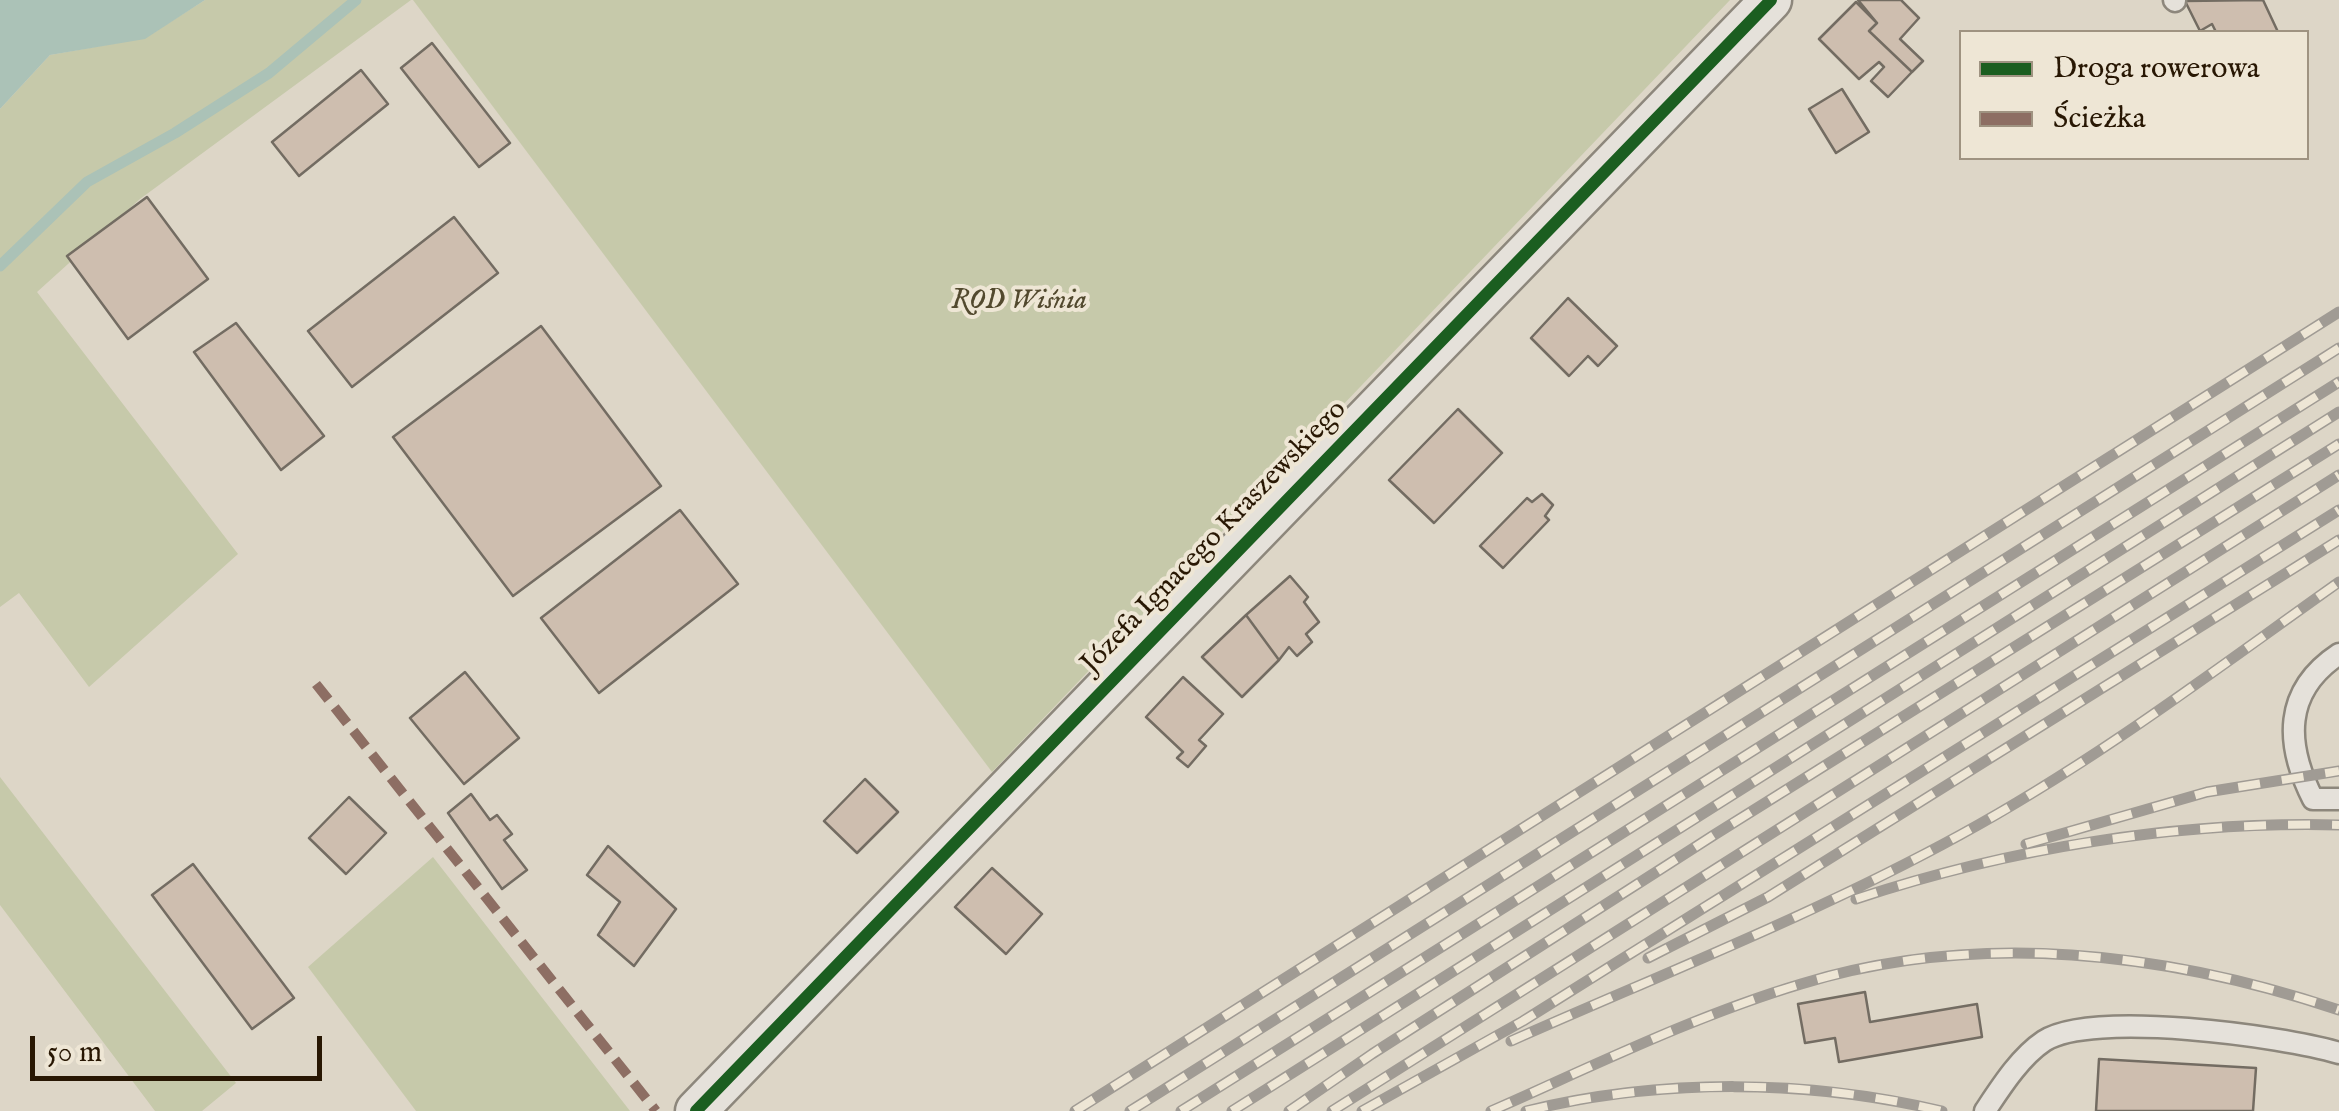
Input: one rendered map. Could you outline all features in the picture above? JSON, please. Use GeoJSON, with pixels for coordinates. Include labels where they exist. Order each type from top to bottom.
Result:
{"type":"FeatureCollection","features":[{"type":"Feature","properties":{"kind":"street","name":"Józefa Ignacego Kraszewskiego"},"geometry":{"type":"LineString","coordinates":[[696,1111],[1770,0]]}},
{"type":"Feature","properties":{"kind":"lane"},"geometry":{"type":"LineString","coordinates":[[2339,654],[2308,681],[2296,703],[2292,730],[2300,775],[2312,799],[2339,799]]}},
{"type":"Feature","properties":{"kind":"lane"},"geometry":{"type":"LineString","coordinates":[[1985,1111],[2009,1076],[2045,1040],[2093,1026],[2219,1031],[2309,1044],[2339,1053]]}},
{"type":"Feature","properties":{"kind":"green space"},"geometry":{"type":"Polygon","coordinates":[[[205,0],[411,0],[140,199],[37,292],[238,554],[89,687],[19,593],[0,607],[0,109],[50,55],[145,38],[205,0]]]}},
{"type":"Feature","properties":{"kind":"green space","name":"ROD Wiśnia"},"geometry":{"type":"Polygon","coordinates":[[[413,0],[1730,0],[992,772],[413,0]]]}},
{"type":"Feature","properties":{"kind":"green space"},"geometry":{"type":"Polygon","coordinates":[[[0,777],[236,1083],[202,1111],[155,1111],[0,905],[0,777]]]}},
{"type":"Feature","properties":{"kind":"green space"},"geometry":{"type":"Polygon","coordinates":[[[433,857],[630,1111],[416,1111],[308,967],[433,857]]]}},
{"type":"Feature","properties":{"kind":"shaded area"},"geometry":{"type":"Polygon","coordinates":[[[0,0],[205,0],[145,39],[50,55],[0,109],[0,0]]]}},
{"type":"Feature","properties":{"kind":"building"},"geometry":{"type":"Polygon","coordinates":[[[1858,0],[1901,0],[1919,18],[1900,39],[1923,61],[1912,72],[1869,31],[1877,23],[1858,0]]]}},
{"type":"Feature","properties":{"kind":"building"},"geometry":{"type":"Polygon","coordinates":[[[2263,0],[2277,30],[2215,30],[2212,24],[2200,30],[2185,1],[2263,0]]]}},
{"type":"Feature","properties":{"kind":"building"},"geometry":{"type":"Polygon","coordinates":[[[1856,2],[1877,23],[1869,31],[1912,72],[1888,97],[1871,81],[1884,67],[1879,62],[1859,79],[1819,39],[1856,2]]]}},
{"type":"Feature","properties":{"kind":"building"},"geometry":{"type":"Polygon","coordinates":[[[432,43],[510,143],[479,167],[401,68],[432,43]]]}},
{"type":"Feature","properties":{"kind":"building"},"geometry":{"type":"Polygon","coordinates":[[[361,70],[388,104],[299,176],[272,142],[361,70]]]}},
{"type":"Feature","properties":{"kind":"building"},"geometry":{"type":"Polygon","coordinates":[[[1842,89],[1869,132],[1836,153],[1809,109],[1842,89]]]}},
{"type":"Feature","properties":{"kind":"building"},"geometry":{"type":"Polygon","coordinates":[[[147,197],[208,279],[128,339],[67,256],[147,197]]]}},
{"type":"Feature","properties":{"kind":"building"},"geometry":{"type":"Polygon","coordinates":[[[454,217],[498,273],[352,387],[308,331],[454,217]]]}},
{"type":"Feature","properties":{"kind":"building"},"geometry":{"type":"Polygon","coordinates":[[[1568,298],[1617,346],[1598,366],[1588,356],[1569,376],[1531,338],[1568,298]]]}},
{"type":"Feature","properties":{"kind":"building"},"geometry":{"type":"Polygon","coordinates":[[[236,323],[324,436],[281,470],[194,352],[236,323]]]}},
{"type":"Feature","properties":{"kind":"building"},"geometry":{"type":"Polygon","coordinates":[[[541,326],[661,486],[513,596],[393,437],[541,326]]]}},
{"type":"Feature","properties":{"kind":"building"},"geometry":{"type":"Polygon","coordinates":[[[1458,409],[1502,453],[1434,523],[1389,480],[1458,409]]]}},
{"type":"Feature","properties":{"kind":"building"},"geometry":{"type":"Polygon","coordinates":[[[1542,494],[1553,505],[1545,516],[1549,520],[1503,568],[1480,546],[1527,498],[1532,502],[1542,494]]]}},
{"type":"Feature","properties":{"kind":"building"},"geometry":{"type":"Polygon","coordinates":[[[680,510],[738,584],[599,693],[541,618],[680,510]]]}},
{"type":"Feature","properties":{"kind":"building"},"geometry":{"type":"Polygon","coordinates":[[[1290,576],[1308,597],[1304,602],[1319,622],[1306,634],[1312,642],[1297,656],[1289,647],[1279,660],[1246,615],[1290,576]]]}},
{"type":"Feature","properties":{"kind":"building"},"geometry":{"type":"Polygon","coordinates":[[[1246,615],[1279,660],[1242,697],[1202,657],[1246,615]]]}},
{"type":"Feature","properties":{"kind":"building"},"geometry":{"type":"Polygon","coordinates":[[[465,672],[519,738],[464,784],[410,718],[465,672]]]}},
{"type":"Feature","properties":{"kind":"building"},"geometry":{"type":"Polygon","coordinates":[[[1183,677],[1223,714],[1199,740],[1206,746],[1188,767],[1177,758],[1183,752],[1146,717],[1183,677]]]}},
{"type":"Feature","properties":{"kind":"building"},"geometry":{"type":"Polygon","coordinates":[[[865,779],[898,812],[857,853],[824,821],[865,779]]]}},
{"type":"Feature","properties":{"kind":"building"},"geometry":{"type":"Polygon","coordinates":[[[471,794],[490,820],[497,815],[512,834],[504,840],[527,870],[502,889],[448,813],[471,794]]]}},
{"type":"Feature","properties":{"kind":"building"},"geometry":{"type":"Polygon","coordinates":[[[349,797],[386,833],[346,874],[309,838],[349,797]]]}},
{"type":"Feature","properties":{"kind":"building"},"geometry":{"type":"Polygon","coordinates":[[[608,846],[676,909],[634,966],[598,935],[620,902],[587,875],[608,846]]]}},
{"type":"Feature","properties":{"kind":"building"},"geometry":{"type":"Polygon","coordinates":[[[193,864],[294,998],[252,1029],[152,895],[193,864]]]}},
{"type":"Feature","properties":{"kind":"building"},"geometry":{"type":"Polygon","coordinates":[[[992,868],[1042,914],[1006,954],[955,907],[992,868]]]}},
{"type":"Feature","properties":{"kind":"building"},"geometry":{"type":"Polygon","coordinates":[[[1865,992],[1870,1022],[1977,1004],[1982,1037],[1839,1062],[1835,1038],[1805,1043],[1798,1004],[1865,992]]]}},
{"type":"Feature","properties":{"kind":"building"},"geometry":{"type":"Polygon","coordinates":[[[2099,1059],[2256,1068],[2253,1111],[2096,1111],[2099,1059]]]}},
{"type":"Feature","properties":{"kind":"waterway"},"geometry":{"type":"LineString","coordinates":[[0,266],[87,182],[175,133],[269,73],[356,0]]}},
{"type":"Feature","properties":{"kind":"railway"},"geometry":{"type":"LineString","coordinates":[[1075,1111],[2339,312]]}},
{"type":"Feature","properties":{"kind":"railway"},"geometry":{"type":"LineString","coordinates":[[1130,1111],[2339,348]]}},
{"type":"Feature","properties":{"kind":"railway"},"geometry":{"type":"LineString","coordinates":[[1181,1111],[2339,382]]}},
{"type":"Feature","properties":{"kind":"railway"},"geometry":{"type":"LineString","coordinates":[[1232,1111],[2339,412]]}},
{"type":"Feature","properties":{"kind":"railway"},"geometry":{"type":"LineString","coordinates":[[1289,1111],[1714,835],[2339,444]]}},
{"type":"Feature","properties":{"kind":"railway"},"geometry":{"type":"LineString","coordinates":[[1332,1111],[2339,475]]}},
{"type":"Feature","properties":{"kind":"railway"},"geometry":{"type":"LineString","coordinates":[[1362,1111],[1523,1021],[2339,510]]}},
{"type":"Feature","properties":{"kind":"railway"},"geometry":{"type":"LineString","coordinates":[[1648,958],[1768,897],[2339,540]]}},
{"type":"Feature","properties":{"kind":"railway"},"geometry":{"type":"LineString","coordinates":[[1511,1041],[1795,917],[1960,835],[2106,746],[2339,582]]}},
{"type":"Feature","properties":{"kind":"railway"},"geometry":{"type":"LineString","coordinates":[[2026,844],[2207,792],[2339,771]]}},
{"type":"Feature","properties":{"kind":"railway"},"geometry":{"type":"LineString","coordinates":[[1856,899],[1974,865],[2094,841],[2217,828],[2339,825]]}},
{"type":"Feature","properties":{"kind":"railway"},"geometry":{"type":"LineString","coordinates":[[1491,1111],[1644,1043],[1761,997],[1868,967],[1935,957],[2003,953],[2139,962],[2207,974],[2339,1010]]}},
{"type":"Feature","properties":{"kind":"railway"},"geometry":{"type":"LineString","coordinates":[[1526,1111],[1629,1093],[1734,1087],[1839,1093],[1942,1111]]}},
{"type":"Feature","properties":{"kind":"marked path"},"geometry":{"type":"LineString","coordinates":[[316,684],[656,1111]]}},
{"type":"Feature","properties":{"kind":"cycle path"},"geometry":{"type":"LineString","coordinates":[[696,1111],[1771,0]]}}]}
